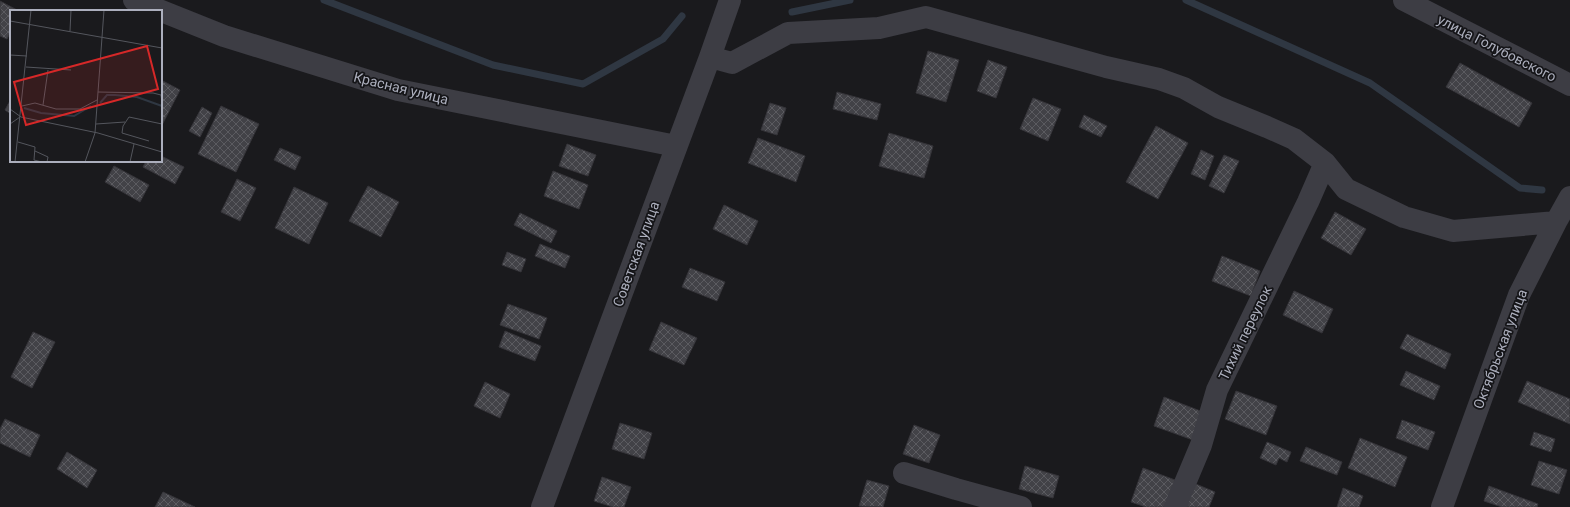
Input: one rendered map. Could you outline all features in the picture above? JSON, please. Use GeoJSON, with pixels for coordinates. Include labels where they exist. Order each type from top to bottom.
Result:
{"type":"FeatureCollection","features":[{"type":"Feature","properties":{"kind":"street","name":"Красная улица"},"geometry":{"type":"LineString","coordinates":[[134,0],[159,10]]}},
{"type":"Feature","properties":{"kind":"street","name":"Советская улица"},"geometry":{"type":"LineString","coordinates":[[542,507],[730,0]]}},
{"type":"Feature","properties":{"kind":"street","name":"улица Голубовского"},"geometry":{"type":"LineString","coordinates":[[1404,0],[1570,85]]}},
{"type":"Feature","properties":{"kind":"street","name":"Красная улица"},"geometry":{"type":"LineString","coordinates":[[162,11],[224,36],[398,90],[676,146]]}},
{"type":"Feature","properties":{"kind":"street"},"geometry":{"type":"LineString","coordinates":[[710,57],[732,63],[788,33],[879,28],[926,17],[1106,67],[1159,79],[1184,88],[1218,107],[1294,139],[1325,163],[1346,189],[1404,217],[1453,231],[1556,222]]}},
{"type":"Feature","properties":{"kind":"street","name":"Тихий переулок"},"geometry":{"type":"LineString","coordinates":[[1175,507],[1201,445],[1217,390],[1308,202],[1325,163]]}},
{"type":"Feature","properties":{"kind":"street"},"geometry":{"type":"LineString","coordinates":[[1308,202],[1346,189]]}},
{"type":"Feature","properties":{"kind":"street","name":"Октябрьская улица"},"geometry":{"type":"LineString","coordinates":[[1442,507],[1519,295],[1570,197]]}},
{"type":"Feature","properties":{"kind":"street"},"geometry":{"type":"LineString","coordinates":[[904,473],[956,490],[1021,507]]}},
{"type":"Feature","properties":{"kind":"building"},"geometry":{"type":"Polygon","coordinates":[[[0,1],[17,10],[10,10],[10,33],[7,39],[0,36],[0,1]]]}},
{"type":"Feature","properties":{"kind":"building"},"geometry":{"type":"Polygon","coordinates":[[[928,51],[959,60],[946,102],[916,93],[928,51]]]}},
{"type":"Feature","properties":{"kind":"building"},"geometry":{"type":"Polygon","coordinates":[[[988,60],[1007,67],[996,98],[977,91],[988,60]]]}},
{"type":"Feature","properties":{"kind":"building"},"geometry":{"type":"Polygon","coordinates":[[[1460,63],[1532,103],[1519,127],[1446,87],[1460,63]]]}},
{"type":"Feature","properties":{"kind":"building"},"geometry":{"type":"Polygon","coordinates":[[[162,81],[180,90],[162,125],[162,81]]]}},
{"type":"Feature","properties":{"kind":"building"},"geometry":{"type":"Polygon","coordinates":[[[837,92],[881,104],[877,120],[833,109],[837,92]]]}},
{"type":"Feature","properties":{"kind":"building"},"geometry":{"type":"Polygon","coordinates":[[[1033,98],[1061,109],[1048,141],[1020,129],[1033,98]]]}},
{"type":"Feature","properties":{"kind":"building"},"geometry":{"type":"Polygon","coordinates":[[[10,101],[10,113],[5,110],[10,101]]]}},
{"type":"Feature","properties":{"kind":"building"},"geometry":{"type":"Polygon","coordinates":[[[770,103],[786,108],[777,135],[761,130],[770,103]]]}},
{"type":"Feature","properties":{"kind":"building"},"geometry":{"type":"Polygon","coordinates":[[[221,106],[259,124],[236,172],[198,154],[221,106]]]}},
{"type":"Feature","properties":{"kind":"building"},"geometry":{"type":"Polygon","coordinates":[[[202,107],[212,113],[200,137],[189,131],[202,107]]]}},
{"type":"Feature","properties":{"kind":"building"},"geometry":{"type":"Polygon","coordinates":[[[1084,115],[1107,126],[1101,137],[1079,127],[1084,115]]]}},
{"type":"Feature","properties":{"kind":"building"},"geometry":{"type":"Polygon","coordinates":[[[1156,126],[1188,143],[1158,199],[1126,182],[1156,126]]]}},
{"type":"Feature","properties":{"kind":"building"},"geometry":{"type":"Polygon","coordinates":[[[889,133],[933,146],[924,178],[879,166],[889,133]]]}},
{"type":"Feature","properties":{"kind":"building"},"geometry":{"type":"Polygon","coordinates":[[[758,138],[805,156],[796,182],[748,163],[758,138]]]}},
{"type":"Feature","properties":{"kind":"building"},"geometry":{"type":"Polygon","coordinates":[[[567,144],[596,155],[588,176],[559,166],[567,144]]]}},
{"type":"Feature","properties":{"kind":"building"},"geometry":{"type":"Polygon","coordinates":[[[280,148],[301,157],[295,170],[274,160],[280,148]]]}},
{"type":"Feature","properties":{"kind":"building"},"geometry":{"type":"Polygon","coordinates":[[[1201,150],[1214,156],[1205,180],[1191,174],[1201,150]]]}},
{"type":"Feature","properties":{"kind":"building"},"geometry":{"type":"Polygon","coordinates":[[[1224,155],[1239,161],[1224,193],[1209,186],[1224,155]]]}},
{"type":"Feature","properties":{"kind":"building"},"geometry":{"type":"Polygon","coordinates":[[[162,156],[184,167],[175,184],[143,167],[146,162],[162,162],[162,156]]]}},
{"type":"Feature","properties":{"kind":"building"},"geometry":{"type":"Polygon","coordinates":[[[114,166],[149,185],[140,202],[105,182],[114,166]]]}},
{"type":"Feature","properties":{"kind":"building"},"geometry":{"type":"Polygon","coordinates":[[[553,171],[588,185],[579,209],[544,196],[553,171]]]}},
{"type":"Feature","properties":{"kind":"building"},"geometry":{"type":"Polygon","coordinates":[[[237,179],[256,188],[240,221],[221,212],[237,179]]]}},
{"type":"Feature","properties":{"kind":"building"},"geometry":{"type":"Polygon","coordinates":[[[368,186],[399,202],[381,237],[349,221],[368,186]]]}},
{"type":"Feature","properties":{"kind":"building"},"geometry":{"type":"Polygon","coordinates":[[[294,187],[328,203],[309,244],[275,228],[294,187]]]}},
{"type":"Feature","properties":{"kind":"building"},"geometry":{"type":"Polygon","coordinates":[[[724,205],[758,221],[747,245],[713,229],[724,205]]]}},
{"type":"Feature","properties":{"kind":"building"},"geometry":{"type":"Polygon","coordinates":[[[1335,212],[1366,229],[1351,255],[1321,238],[1335,212]]]}},
{"type":"Feature","properties":{"kind":"building"},"geometry":{"type":"Polygon","coordinates":[[[520,213],[557,231],[551,243],[514,225],[520,213]]]}},
{"type":"Feature","properties":{"kind":"building"},"geometry":{"type":"Polygon","coordinates":[[[540,244],[570,256],[565,268],[535,256],[540,244]]]}},
{"type":"Feature","properties":{"kind":"building"},"geometry":{"type":"Polygon","coordinates":[[[507,252],[526,259],[521,272],[502,265],[507,252]]]}},
{"type":"Feature","properties":{"kind":"building"},"geometry":{"type":"Polygon","coordinates":[[[1222,256],[1260,271],[1251,296],[1212,281],[1222,256]]]}},
{"type":"Feature","properties":{"kind":"building"},"geometry":{"type":"Polygon","coordinates":[[[690,268],[725,282],[717,301],[682,287],[690,268]]]}},
{"type":"Feature","properties":{"kind":"building"},"geometry":{"type":"Polygon","coordinates":[[[1294,291],[1333,309],[1322,333],[1283,315],[1294,291]]]}},
{"type":"Feature","properties":{"kind":"building"},"geometry":{"type":"Polygon","coordinates":[[[508,304],[547,318],[539,339],[500,325],[508,304]]]}},
{"type":"Feature","properties":{"kind":"building"},"geometry":{"type":"Polygon","coordinates":[[[661,322],[697,338],[684,365],[649,350],[661,322]]]}},
{"type":"Feature","properties":{"kind":"building"},"geometry":{"type":"Polygon","coordinates":[[[505,331],[541,346],[535,361],[499,347],[505,331]]]}},
{"type":"Feature","properties":{"kind":"building"},"geometry":{"type":"Polygon","coordinates":[[[33,332],[55,342],[32,388],[11,377],[33,332]]]}},
{"type":"Feature","properties":{"kind":"building"},"geometry":{"type":"Polygon","coordinates":[[[1407,334],[1451,354],[1445,369],[1400,348],[1407,334]]]}},
{"type":"Feature","properties":{"kind":"building"},"geometry":{"type":"Polygon","coordinates":[[[1406,371],[1440,386],[1434,400],[1400,385],[1406,371]]]}},
{"type":"Feature","properties":{"kind":"building"},"geometry":{"type":"Polygon","coordinates":[[[1527,381],[1570,399],[1570,424],[1518,402],[1527,381]]]}},
{"type":"Feature","properties":{"kind":"building"},"geometry":{"type":"Polygon","coordinates":[[[485,382],[510,394],[500,418],[474,406],[485,382]]]}},
{"type":"Feature","properties":{"kind":"building"},"geometry":{"type":"Polygon","coordinates":[[[1236,391],[1277,406],[1266,435],[1225,419],[1236,391]]]}},
{"type":"Feature","properties":{"kind":"building"},"geometry":{"type":"Polygon","coordinates":[[[1164,397],[1203,412],[1193,440],[1154,426],[1164,397]]]}},
{"type":"Feature","properties":{"kind":"building"},"geometry":{"type":"Polygon","coordinates":[[[5,419],[40,435],[30,457],[0,443],[0,429],[5,419]]]}},
{"type":"Feature","properties":{"kind":"building"},"geometry":{"type":"Polygon","coordinates":[[[1402,420],[1435,432],[1428,450],[1396,438],[1402,420]]]}},
{"type":"Feature","properties":{"kind":"building"},"geometry":{"type":"Polygon","coordinates":[[[620,423],[652,433],[644,459],[612,449],[620,423]]]}},
{"type":"Feature","properties":{"kind":"building"},"geometry":{"type":"Polygon","coordinates":[[[914,425],[940,435],[929,463],[903,454],[914,425]]]}},
{"type":"Feature","properties":{"kind":"building"},"geometry":{"type":"Polygon","coordinates":[[[1534,432],[1555,439],[1551,452],[1530,445],[1534,432]]]}},
{"type":"Feature","properties":{"kind":"building"},"geometry":{"type":"Polygon","coordinates":[[[1360,438],[1407,457],[1395,487],[1348,468],[1360,438]]]}},
{"type":"Feature","properties":{"kind":"building"},"geometry":{"type":"Polygon","coordinates":[[[1267,442],[1291,452],[1287,462],[1279,458],[1276,465],[1260,458],[1267,442]]]}},
{"type":"Feature","properties":{"kind":"building"},"geometry":{"type":"Polygon","coordinates":[[[1306,447],[1342,462],[1337,475],[1300,461],[1306,447]]]}},
{"type":"Feature","properties":{"kind":"building"},"geometry":{"type":"Polygon","coordinates":[[[67,452],[97,470],[87,488],[57,469],[67,452]]]}},
{"type":"Feature","properties":{"kind":"building"},"geometry":{"type":"Polygon","coordinates":[[[1539,461],[1567,470],[1559,494],[1531,485],[1539,461]]]}},
{"type":"Feature","properties":{"kind":"building"},"geometry":{"type":"Polygon","coordinates":[[[1025,466],[1059,476],[1053,498],[1019,489],[1025,466]]]}},
{"type":"Feature","properties":{"kind":"building"},"geometry":{"type":"Polygon","coordinates":[[[1143,468],[1175,480],[1165,507],[1146,507],[1131,502],[1143,468]]]}},
{"type":"Feature","properties":{"kind":"building"},"geometry":{"type":"Polygon","coordinates":[[[602,477],[631,487],[624,507],[613,507],[594,501],[602,477]]]}},
{"type":"Feature","properties":{"kind":"building"},"geometry":{"type":"Polygon","coordinates":[[[867,480],[889,486],[883,507],[859,506],[867,480]]]}},
{"type":"Feature","properties":{"kind":"building"},"geometry":{"type":"Polygon","coordinates":[[[1191,482],[1215,492],[1209,507],[1181,507],[1191,482]]]}},
{"type":"Feature","properties":{"kind":"building"},"geometry":{"type":"Polygon","coordinates":[[[1489,486],[1538,504],[1537,507],[1502,507],[1484,501],[1489,486]]]}},
{"type":"Feature","properties":{"kind":"building"},"geometry":{"type":"Polygon","coordinates":[[[1343,488],[1363,496],[1359,507],[1337,507],[1343,488]]]}},
{"type":"Feature","properties":{"kind":"building"},"geometry":{"type":"Polygon","coordinates":[[[163,492],[195,507],[155,507],[163,492]]]}},
{"type":"Feature","properties":{"kind":"waterway"},"geometry":{"type":"LineString","coordinates":[[324,0],[493,65],[583,84],[663,39],[682,16]]}},
{"type":"Feature","properties":{"kind":"waterway"},"geometry":{"type":"LineString","coordinates":[[792,12],[850,0]]}},
{"type":"Feature","properties":{"kind":"waterway"},"geometry":{"type":"LineString","coordinates":[[1186,0],[1370,83],[1520,188],[1542,190]]}}]}
